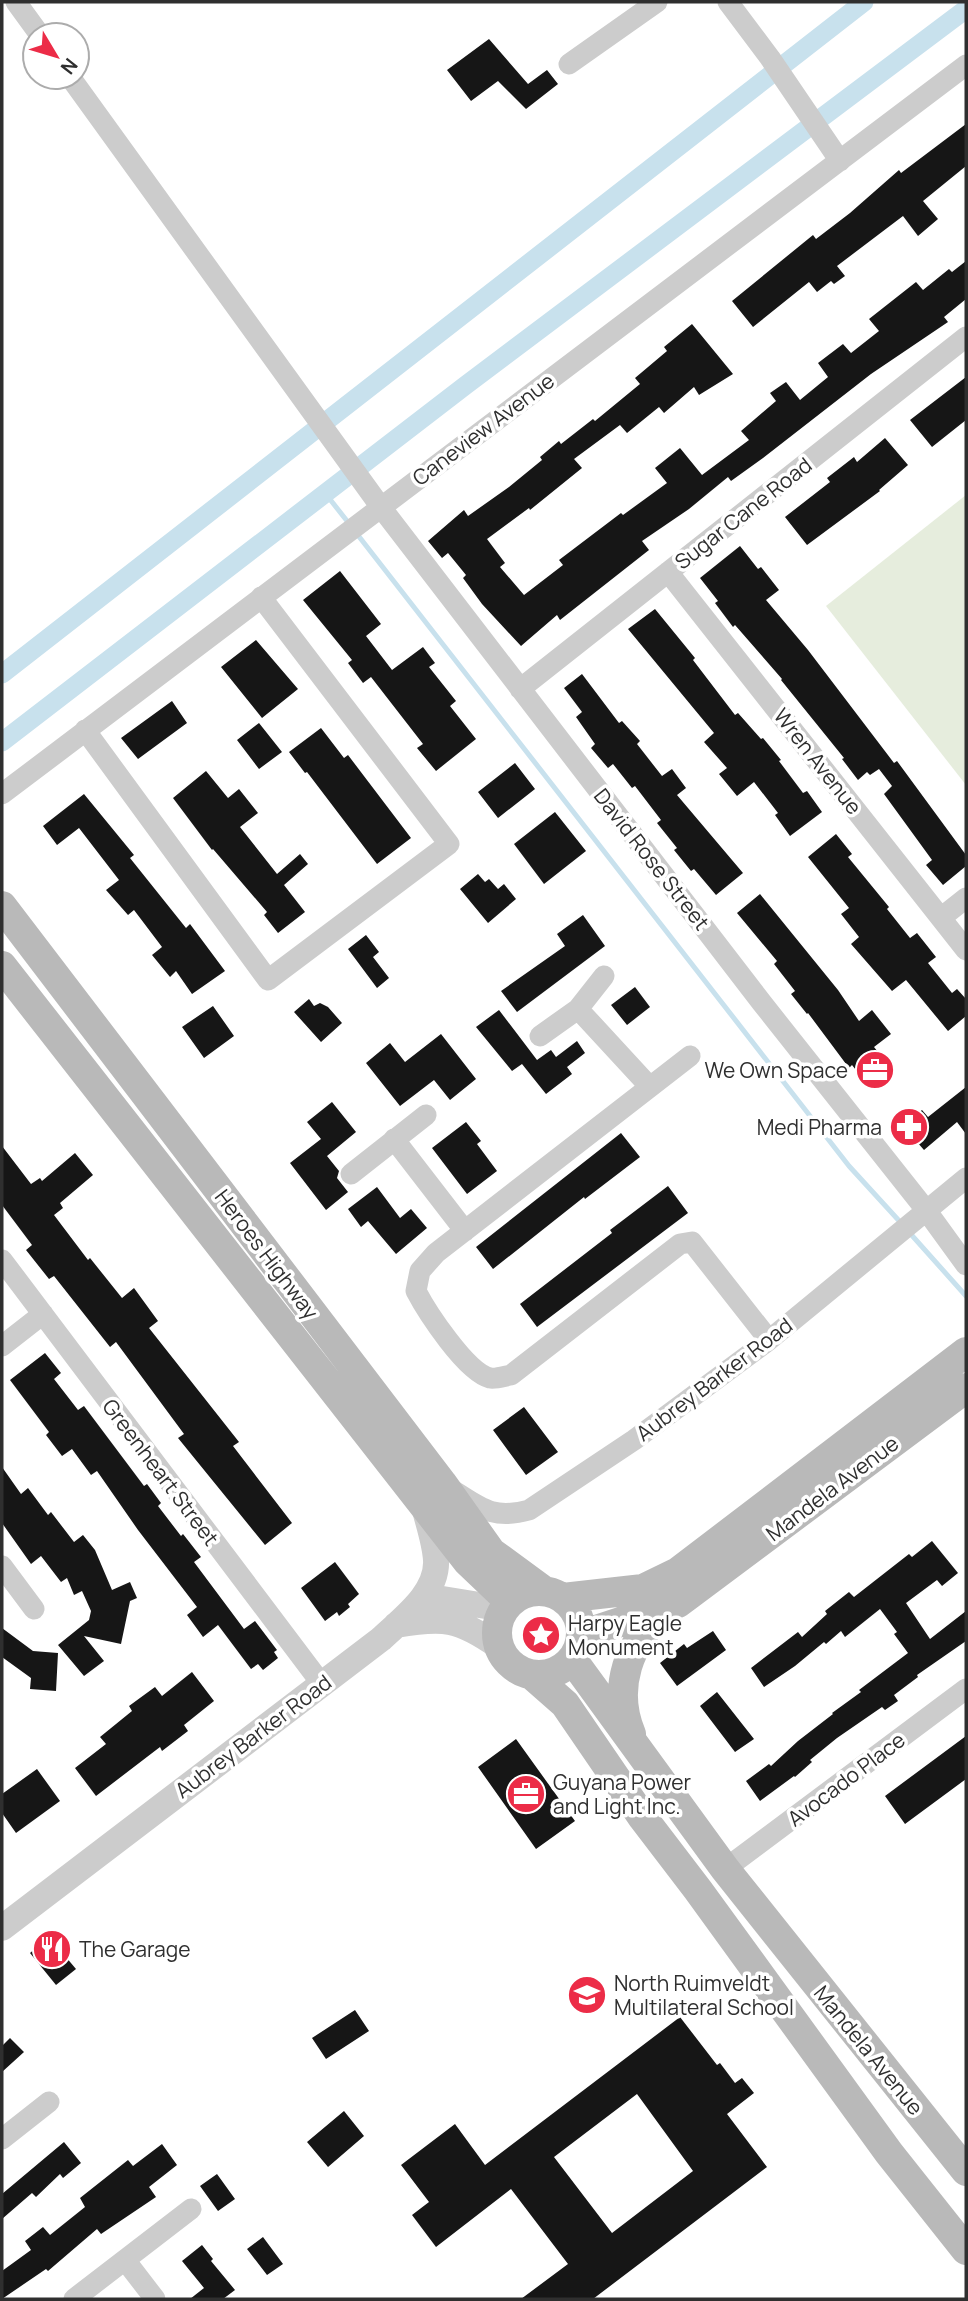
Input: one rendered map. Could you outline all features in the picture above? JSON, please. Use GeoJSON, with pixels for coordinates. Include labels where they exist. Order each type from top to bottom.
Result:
{"type":"FeatureCollection","features":[{"type":"Feature","properties":{"kind":"main road","name":"Heroes Highway"},"geometry":{"type":"LineString","coordinates":[[2,906],[433,1494],[468,1562],[507,1606]]}},
{"type":"Feature","properties":{"kind":"main road","name":"Heroes Highway"},"geometry":{"type":"LineString","coordinates":[[2,966],[433,1494],[491,1552],[553,1594]]}},
{"type":"Feature","properties":{"kind":"main road"},"geometry":{"type":"LineString","coordinates":[[553,1594],[573,1608],[580,1621],[576,1647],[561,1669],[533,1675],[511,1665],[498,1646],[498,1620],[507,1606],[520,1595],[643,1589],[678,1573],[966,1352]]}},
{"type":"Feature","properties":{"kind":"main road","name":"Mandela Avenue"},"geometry":{"type":"LineString","coordinates":[[966,1388],[678,1603],[576,1647],[638,1751],[725,1870],[966,2172]]}},
{"type":"Feature","properties":{"kind":"main road"},"geometry":{"type":"LineString","coordinates":[[638,1751],[626,1723],[623,1692],[625,1665],[637,1641],[657,1619],[678,1603]]}},
{"type":"Feature","properties":{"kind":"main road"},"geometry":{"type":"LineString","coordinates":[[533,1675],[565,1703],[643,1818],[889,2152],[966,2250]]}},
{"type":"Feature","properties":{"kind":"main road"},"geometry":{"type":"LineString","coordinates":[[889,2152],[908,2159],[919,2156],[927,2141],[923,2118]]}},
{"type":"Feature","properties":{"kind":"main road"},"geometry":{"type":"LineString","coordinates":[[927,2200],[935,2185],[944,2176],[954,2171],[966,2172]]}},
{"type":"Feature","properties":{"kind":"street"},"geometry":{"type":"LineString","coordinates":[[16,2],[30,21]]}},
{"type":"Feature","properties":{"kind":"street"},"geometry":{"type":"LineString","coordinates":[[569,65],[657,2]]}},
{"type":"Feature","properties":{"kind":"street"},"geometry":{"type":"LineString","coordinates":[[729,2],[840,161]]}},
{"type":"Feature","properties":{"kind":"street","name":"Caneview Avenue"},"geometry":{"type":"LineString","coordinates":[[2,794],[261,597],[378,504],[966,65]]}},
{"type":"Feature","properties":{"kind":"street","name":"David Rose Street"},"geometry":{"type":"LineString","coordinates":[[80,91],[378,504],[966,1265]]}},
{"type":"Feature","properties":{"kind":"street","name":"Sugar Cane Road"},"geometry":{"type":"LineString","coordinates":[[520,689],[966,337]]}},
{"type":"Feature","properties":{"kind":"street","name":"Wren Avenue"},"geometry":{"type":"LineString","coordinates":[[668,572],[966,950]]}},
{"type":"Feature","properties":{"kind":"street"},"geometry":{"type":"LineString","coordinates":[[85,730],[268,980],[449,844],[261,597]]}},
{"type":"Feature","properties":{"kind":"street"},"geometry":{"type":"LineString","coordinates":[[942,917],[966,898]]}},
{"type":"Feature","properties":{"kind":"street"},"geometry":{"type":"LineString","coordinates":[[540,1036],[578,1009],[604,976]]}},
{"type":"Feature","properties":{"kind":"street"},"geometry":{"type":"LineString","coordinates":[[578,1009],[650,1087]]}},
{"type":"Feature","properties":{"kind":"street"},"geometry":{"type":"LineString","coordinates":[[690,1056],[436,1253],[421,1270],[416,1290],[426,1310],[472,1369],[491,1378],[511,1375],[680,1244],[692,1242],[769,1340]]}},
{"type":"Feature","properties":{"kind":"street"},"geometry":{"type":"LineString","coordinates":[[351,1174],[426,1115]]}},
{"type":"Feature","properties":{"kind":"street"},"geometry":{"type":"LineString","coordinates":[[394,1139],[465,1231]]}},
{"type":"Feature","properties":{"kind":"street","name":"Aubrey Barker Road"},"geometry":{"type":"LineString","coordinates":[[2,1928],[382,1639],[396,1625],[424,1596],[435,1574],[433,1494],[509,1516],[530,1510],[634,1440],[769,1340],[966,1178]]}},
{"type":"Feature","properties":{"kind":"street","name":"Greenheart Street"},"geometry":{"type":"LineString","coordinates":[[2,1260],[321,1683]]}},
{"type":"Feature","properties":{"kind":"street"},"geometry":{"type":"LineString","coordinates":[[2,1346],[43,1314]]}},
{"type":"Feature","properties":{"kind":"street"},"geometry":{"type":"LineString","coordinates":[[2,1566],[34,1609]]}},
{"type":"Feature","properties":{"kind":"street"},"geometry":{"type":"LineString","coordinates":[[424,1596],[507,1606]]}},
{"type":"Feature","properties":{"kind":"street"},"geometry":{"type":"LineString","coordinates":[[396,1625],[433,1619],[449,1621],[472,1628],[498,1646]]}},
{"type":"Feature","properties":{"kind":"street","name":"Avocado Place"},"geometry":{"type":"LineString","coordinates":[[725,1870],[966,1689]]}},
{"type":"Feature","properties":{"kind":"street"},"geometry":{"type":"LineString","coordinates":[[2,2139],[49,2102]]}},
{"type":"Feature","properties":{"kind":"street"},"geometry":{"type":"LineString","coordinates":[[74,2299],[191,2209]]}},
{"type":"Feature","properties":{"kind":"street"},"geometry":{"type":"LineString","coordinates":[[125,2260],[155,2299]]}},
{"type":"Feature","properties":{"kind":"green space"},"geometry":{"type":"Polygon","coordinates":[[[966,495],[966,785],[826,606],[966,495]]]}},
{"type":"Feature","properties":{"kind":"building"},"geometry":{"type":"Polygon","coordinates":[[[489,39],[528,84],[547,70],[558,84],[526,109],[498,81],[471,101],[447,70],[489,39]]]}},
{"type":"Feature","properties":{"kind":"building"},"geometry":{"type":"Polygon","coordinates":[[[966,124],[966,166],[923,201],[938,219],[918,236],[903,216],[837,266],[845,276],[834,284],[831,281],[817,292],[809,282],[753,327],[732,301],[813,235],[816,239],[899,170],[901,173],[966,124]]]}},
{"type":"Feature","properties":{"kind":"building"},"geometry":{"type":"Polygon","coordinates":[[[966,261],[966,299],[944,317],[948,322],[871,374],[731,481],[728,477],[689,509],[642,541],[649,550],[560,620],[557,615],[521,646],[482,604],[463,578],[466,575],[448,553],[442,558],[428,541],[464,510],[468,516],[509,487],[542,460],[540,457],[559,441],[561,444],[593,419],[595,421],[640,384],[635,378],[667,351],[664,347],[692,324],[733,374],[699,395],[694,387],[664,413],[659,407],[627,433],[620,425],[574,459],[582,468],[530,510],[529,508],[487,539],[505,563],[500,567],[524,595],[563,565],[559,560],[621,513],[623,515],[667,483],[655,468],[680,448],[702,475],[749,440],[741,431],[776,401],[770,393],[786,382],[800,400],[828,377],[818,363],[843,344],[851,353],[879,331],[869,319],[916,282],[923,290],[949,269],[952,272],[966,261]]]}},
{"type":"Feature","properties":{"kind":"building"},"geometry":{"type":"Polygon","coordinates":[[[966,377],[966,420],[932,447],[910,420],[966,377]]]}},
{"type":"Feature","properties":{"kind":"building"},"geometry":{"type":"Polygon","coordinates":[[[885,438],[908,465],[880,491],[807,545],[785,517],[830,482],[827,478],[854,457],[857,462],[885,438]]]}},
{"type":"Feature","properties":{"kind":"building"},"geometry":{"type":"Polygon","coordinates":[[[740,546],[779,590],[766,600],[808,650],[894,763],[897,761],[966,855],[966,866],[943,885],[926,865],[932,860],[884,794],[892,786],[879,769],[870,775],[867,772],[858,780],[782,679],[735,625],[733,627],[700,578],[740,546]]]}},
{"type":"Feature","properties":{"kind":"building"},"geometry":{"type":"Polygon","coordinates":[[[340,571],[381,624],[366,636],[392,670],[423,647],[435,663],[429,667],[456,701],[450,706],[476,739],[436,771],[417,748],[423,744],[371,677],[363,683],[348,663],[352,660],[303,600],[340,571]]]}},
{"type":"Feature","properties":{"kind":"building"},"geometry":{"type":"Polygon","coordinates":[[[655,609],[695,658],[693,660],[735,715],[738,713],[761,739],[763,738],[803,793],[807,791],[822,812],[790,836],[775,815],[778,813],[754,782],[737,796],[719,774],[727,768],[704,742],[714,733],[628,629],[655,609]]]}},
{"type":"Feature","properties":{"kind":"building"},"geometry":{"type":"Polygon","coordinates":[[[256,640],[298,689],[262,718],[221,667],[256,640]]]}},
{"type":"Feature","properties":{"kind":"building"},"geometry":{"type":"Polygon","coordinates":[[[582,674],[619,723],[622,721],[640,741],[637,744],[662,776],[672,769],[686,788],[677,795],[743,873],[716,895],[674,850],[677,848],[657,823],[661,820],[635,786],[632,788],[613,764],[608,768],[591,748],[595,744],[576,717],[582,712],[564,688],[582,674]]]}},
{"type":"Feature","properties":{"kind":"building"},"geometry":{"type":"Polygon","coordinates":[[[172,701],[187,723],[138,759],[121,738],[172,701]]]}},
{"type":"Feature","properties":{"kind":"building"},"geometry":{"type":"Polygon","coordinates":[[[259,723],[282,752],[259,769],[237,740],[259,723]]]}},
{"type":"Feature","properties":{"kind":"building"},"geometry":{"type":"Polygon","coordinates":[[[321,728],[344,758],[348,755],[411,838],[377,864],[289,752],[321,728]]]}},
{"type":"Feature","properties":{"kind":"building"},"geometry":{"type":"Polygon","coordinates":[[[515,763],[535,789],[498,818],[478,792],[515,763]]]}},
{"type":"Feature","properties":{"kind":"building"},"geometry":{"type":"Polygon","coordinates":[[[206,771],[228,798],[239,789],[258,813],[240,827],[277,874],[300,854],[308,864],[284,885],[305,912],[278,933],[264,915],[267,912],[212,850],[173,798],[206,771]]]}},
{"type":"Feature","properties":{"kind":"building"},"geometry":{"type":"Polygon","coordinates":[[[84,794],[134,855],[130,858],[186,928],[190,924],[225,971],[192,994],[176,971],[170,977],[152,955],[162,947],[134,910],[128,915],[106,890],[119,880],[79,828],[57,845],[43,826],[84,794]]]}},
{"type":"Feature","properties":{"kind":"building"},"geometry":{"type":"Polygon","coordinates":[[[555,812],[586,851],[544,884],[514,844],[555,812]]]}},
{"type":"Feature","properties":{"kind":"building"},"geometry":{"type":"Polygon","coordinates":[[[836,834],[852,854],[848,857],[889,907],[887,909],[910,938],[917,933],[936,957],[928,963],[952,993],[957,989],[966,999],[966,1016],[948,1031],[906,980],[892,991],[851,944],[859,937],[841,914],[849,908],[808,857],[836,834]]]}},
{"type":"Feature","properties":{"kind":"building"},"geometry":{"type":"Polygon","coordinates":[[[478,874],[485,882],[489,879],[498,889],[504,884],[516,899],[488,923],[460,889],[478,874]]]}},
{"type":"Feature","properties":{"kind":"building"},"geometry":{"type":"Polygon","coordinates":[[[760,894],[838,990],[859,1021],[872,1010],[891,1034],[874,1047],[893,1071],[870,1088],[852,1065],[849,1068],[791,994],[795,991],[774,964],[777,961],[737,913],[760,894]]]}},
{"type":"Feature","properties":{"kind":"building"},"geometry":{"type":"Polygon","coordinates":[[[583,915],[605,946],[517,1012],[501,991],[565,946],[557,934],[583,915]]]}},
{"type":"Feature","properties":{"kind":"building"},"geometry":{"type":"Polygon","coordinates":[[[366,935],[379,952],[373,957],[389,978],[377,988],[348,949],[366,935]]]}},
{"type":"Feature","properties":{"kind":"building"},"geometry":{"type":"Polygon","coordinates":[[[635,987],[650,1007],[627,1025],[611,1005],[635,987]]]}},
{"type":"Feature","properties":{"kind":"building"},"geometry":{"type":"Polygon","coordinates":[[[309,999],[314,1006],[320,1003],[328,1007],[342,1023],[321,1042],[294,1012],[309,999]]]}},
{"type":"Feature","properties":{"kind":"building"},"geometry":{"type":"Polygon","coordinates":[[[213,1006],[234,1036],[204,1058],[182,1027],[213,1006]]]}},
{"type":"Feature","properties":{"kind":"building"},"geometry":{"type":"Polygon","coordinates":[[[499,1010],[537,1060],[551,1050],[556,1057],[577,1041],[585,1053],[567,1067],[572,1074],[546,1094],[522,1064],[512,1071],[476,1027],[499,1010]]]}},
{"type":"Feature","properties":{"kind":"building"},"geometry":{"type":"Polygon","coordinates":[[[441,1034],[476,1079],[450,1100],[434,1080],[400,1106],[366,1063],[390,1043],[405,1062],[441,1034]]]}},
{"type":"Feature","properties":{"kind":"building"},"geometry":{"type":"Polygon","coordinates":[[[966,1087],[966,1134],[957,1122],[924,1150],[903,1126],[922,1110],[928,1117],[966,1087]]]}},
{"type":"Feature","properties":{"kind":"building"},"geometry":{"type":"Polygon","coordinates":[[[332,1102],[356,1132],[327,1156],[339,1171],[337,1178],[348,1192],[326,1210],[290,1163],[321,1139],[307,1122],[332,1102]]]}},
{"type":"Feature","properties":{"kind":"building"},"geometry":{"type":"Polygon","coordinates":[[[466,1122],[481,1141],[477,1144],[497,1171],[467,1194],[432,1148],[466,1122]]]}},
{"type":"Feature","properties":{"kind":"building"},"geometry":{"type":"Polygon","coordinates":[[[621,1133],[640,1157],[585,1199],[584,1197],[493,1269],[476,1247],[621,1133]]]}},
{"type":"Feature","properties":{"kind":"building"},"geometry":{"type":"Polygon","coordinates":[[[2,1146],[31,1184],[40,1178],[42,1181],[75,1153],[93,1175],[60,1203],[63,1208],[54,1215],[88,1260],[90,1258],[122,1298],[134,1288],[158,1321],[149,1328],[239,1442],[233,1446],[292,1523],[265,1545],[178,1438],[184,1434],[116,1342],[110,1347],[54,1276],[49,1279],[26,1250],[32,1245],[2,1205],[2,1146]]]}},
{"type":"Feature","properties":{"kind":"building"},"geometry":{"type":"Polygon","coordinates":[[[668,1186],[688,1213],[537,1327],[520,1304],[668,1186]]]}},
{"type":"Feature","properties":{"kind":"building"},"geometry":{"type":"Polygon","coordinates":[[[377,1187],[400,1218],[411,1209],[427,1228],[396,1254],[368,1221],[361,1227],[348,1209],[377,1187]]]}},
{"type":"Feature","properties":{"kind":"building"},"geometry":{"type":"Polygon","coordinates":[[[45,1353],[61,1373],[54,1379],[78,1410],[84,1406],[144,1486],[147,1484],[161,1503],[158,1506],[201,1557],[194,1562],[244,1629],[255,1621],[277,1650],[274,1652],[278,1658],[263,1670],[258,1664],[251,1669],[218,1625],[203,1637],[187,1615],[197,1607],[97,1471],[91,1475],[72,1449],[62,1456],[46,1435],[49,1432],[10,1380],[45,1353]]]}},
{"type":"Feature","properties":{"kind":"building"},"geometry":{"type":"Polygon","coordinates":[[[524,1407],[558,1452],[526,1475],[493,1430],[524,1407]]]}},
{"type":"Feature","properties":{"kind":"building"},"geometry":{"type":"Polygon","coordinates":[[[2,1467],[21,1494],[28,1488],[48,1515],[51,1512],[74,1542],[83,1535],[95,1550],[112,1590],[130,1582],[137,1598],[130,1601],[121,1644],[84,1636],[104,1661],[84,1676],[58,1645],[89,1620],[91,1611],[82,1591],[74,1595],[67,1578],[61,1582],[41,1556],[31,1564],[2,1523],[2,1467]]]}},
{"type":"Feature","properties":{"kind":"building"},"geometry":{"type":"Polygon","coordinates":[[[932,1541],[958,1573],[942,1586],[937,1580],[906,1603],[930,1639],[966,1611],[966,1641],[917,1675],[918,1677],[894,1695],[898,1701],[885,1710],[882,1707],[837,1738],[810,1760],[812,1762],[795,1777],[760,1801],[746,1781],[769,1764],[771,1766],[832,1713],[861,1692],[859,1690],[908,1653],[880,1609],[845,1637],[841,1631],[826,1644],[824,1642],[764,1687],[751,1668],[798,1632],[802,1637],[827,1614],[825,1611],[849,1592],[854,1597],[909,1554],[912,1557],[932,1541]]]}},
{"type":"Feature","properties":{"kind":"building"},"geometry":{"type":"Polygon","coordinates":[[[335,1562],[359,1594],[339,1616],[337,1612],[325,1621],[301,1588],[335,1562]]]}},
{"type":"Feature","properties":{"kind":"building"},"geometry":{"type":"Polygon","coordinates":[[[2,1628],[33,1651],[58,1653],[56,1691],[30,1689],[31,1678],[2,1657],[2,1628]]]}},
{"type":"Feature","properties":{"kind":"building"},"geometry":{"type":"Polygon","coordinates":[[[713,1631],[726,1650],[677,1686],[660,1663],[684,1644],[687,1648],[713,1631]]]}},
{"type":"Feature","properties":{"kind":"building"},"geometry":{"type":"Polygon","coordinates":[[[192,1672],[214,1701],[184,1725],[188,1731],[162,1751],[160,1747],[96,1796],[75,1768],[106,1744],[100,1737],[132,1711],[129,1706],[155,1687],[162,1696],[192,1672]]]}},
{"type":"Feature","properties":{"kind":"building"},"geometry":{"type":"Polygon","coordinates":[[[717,1692],[754,1739],[735,1752],[700,1706],[717,1692]]]}},
{"type":"Feature","properties":{"kind":"building"},"geometry":{"type":"Polygon","coordinates":[[[966,1736],[966,1779],[905,1824],[885,1796],[966,1736]]]}},
{"type":"Feature","properties":{"kind":"building","name":"Guyana Power and Light Inc."},"geometry":{"type":"Polygon","coordinates":[[[516,1739],[575,1821],[536,1849],[478,1767],[516,1739]]]}},
{"type":"Feature","properties":{"kind":"building"},"geometry":{"type":"Polygon","coordinates":[[[37,1769],[60,1801],[16,1833],[2,1813],[2,1794],[37,1769]]]}},
{"type":"Feature","properties":{"kind":"building"},"geometry":{"type":"Polygon","coordinates":[[[49,1937],[76,1969],[56,1985],[30,1953],[49,1937]]]}},
{"type":"Feature","properties":{"kind":"building"},"geometry":{"type":"Polygon","coordinates":[[[355,2010],[369,2031],[326,2059],[312,2038],[355,2010]]]}},
{"type":"Feature","properties":{"kind":"building"},"geometry":{"type":"Polygon","coordinates":[[[680,2017],[717,2065],[720,2063],[735,2083],[742,2078],[754,2093],[727,2114],[767,2167],[593,2299],[521,2299],[568,2264],[511,2189],[436,2247],[412,2215],[429,2202],[401,2165],[455,2124],[485,2165],[680,2017]],[[637,2094],[554,2157],[612,2233],[693,2171],[637,2094]]]}},
{"type":"Feature","properties":{"kind":"building"},"geometry":{"type":"Polygon","coordinates":[[[10,2038],[24,2052],[2,2072],[2,2046],[10,2038]]]}},
{"type":"Feature","properties":{"kind":"building"},"geometry":{"type":"Polygon","coordinates":[[[344,2111],[364,2136],[328,2167],[307,2142],[344,2111]]]}},
{"type":"Feature","properties":{"kind":"building"},"geometry":{"type":"Polygon","coordinates":[[[64,2142],[81,2163],[63,2178],[60,2174],[36,2197],[32,2193],[2,2219],[2,2194],[64,2142]]]}},
{"type":"Feature","properties":{"kind":"building"},"geometry":{"type":"Polygon","coordinates":[[[162,2144],[177,2165],[149,2187],[156,2197],[101,2234],[97,2229],[48,2271],[46,2269],[2,2299],[2,2271],[31,2250],[25,2241],[43,2227],[50,2235],[85,2207],[80,2198],[128,2160],[133,2166],[162,2144]]]}},
{"type":"Feature","properties":{"kind":"building"},"geometry":{"type":"Polygon","coordinates":[[[217,2174],[235,2199],[218,2211],[200,2186],[217,2174]]]}},
{"type":"Feature","properties":{"kind":"building"},"geometry":{"type":"Polygon","coordinates":[[[263,2237],[283,2264],[267,2275],[247,2249],[263,2237]]]}},
{"type":"Feature","properties":{"kind":"building"},"geometry":{"type":"Polygon","coordinates":[[[202,2245],[213,2259],[211,2261],[235,2290],[223,2299],[190,2299],[204,2288],[182,2261],[202,2245]]]}},
{"type":"Feature","properties":{"kind":"waterway"},"geometry":{"type":"LineString","coordinates":[[2,674],[864,2]]}},
{"type":"Feature","properties":{"kind":"waterway"},"geometry":{"type":"LineString","coordinates":[[2,742],[466,385],[966,9]]}},
{"type":"Feature","properties":{"kind":"waterway"},"geometry":{"type":"LineString","coordinates":[[325,493],[351,526]]}},
{"type":"Feature","properties":{"kind":"waterway"},"geometry":{"type":"LineString","coordinates":[[357,534],[849,1166],[902,1224]]}},
{"type":"Feature","properties":{"kind":"waterway"},"geometry":{"type":"LineString","coordinates":[[908,1231],[966,1296]]}},
{"type":"Feature","properties":{"kind":"place","name":"We Own Space"},"geometry":{"type":"Point","coordinates":[875,1070]}},
{"type":"Feature","properties":{"kind":"place","name":"Medi Pharma"},"geometry":{"type":"Point","coordinates":[909,1127]}},
{"type":"Feature","properties":{"kind":"place","name":"Harpy Eagle Monument"},"geometry":{"type":"Point","coordinates":[541,1635]}},
{"type":"Feature","properties":{"kind":"place","name":"Guyana Power and Light Inc."},"geometry":{"type":"Point","coordinates":[526,1794]}},
{"type":"Feature","properties":{"kind":"place","name":"The Garage"},"geometry":{"type":"Point","coordinates":[52,1949]}},
{"type":"Feature","properties":{"kind":"place","name":"North Ruimveldt Multilateral School"},"geometry":{"type":"Point","coordinates":[587,1995]}}]}
